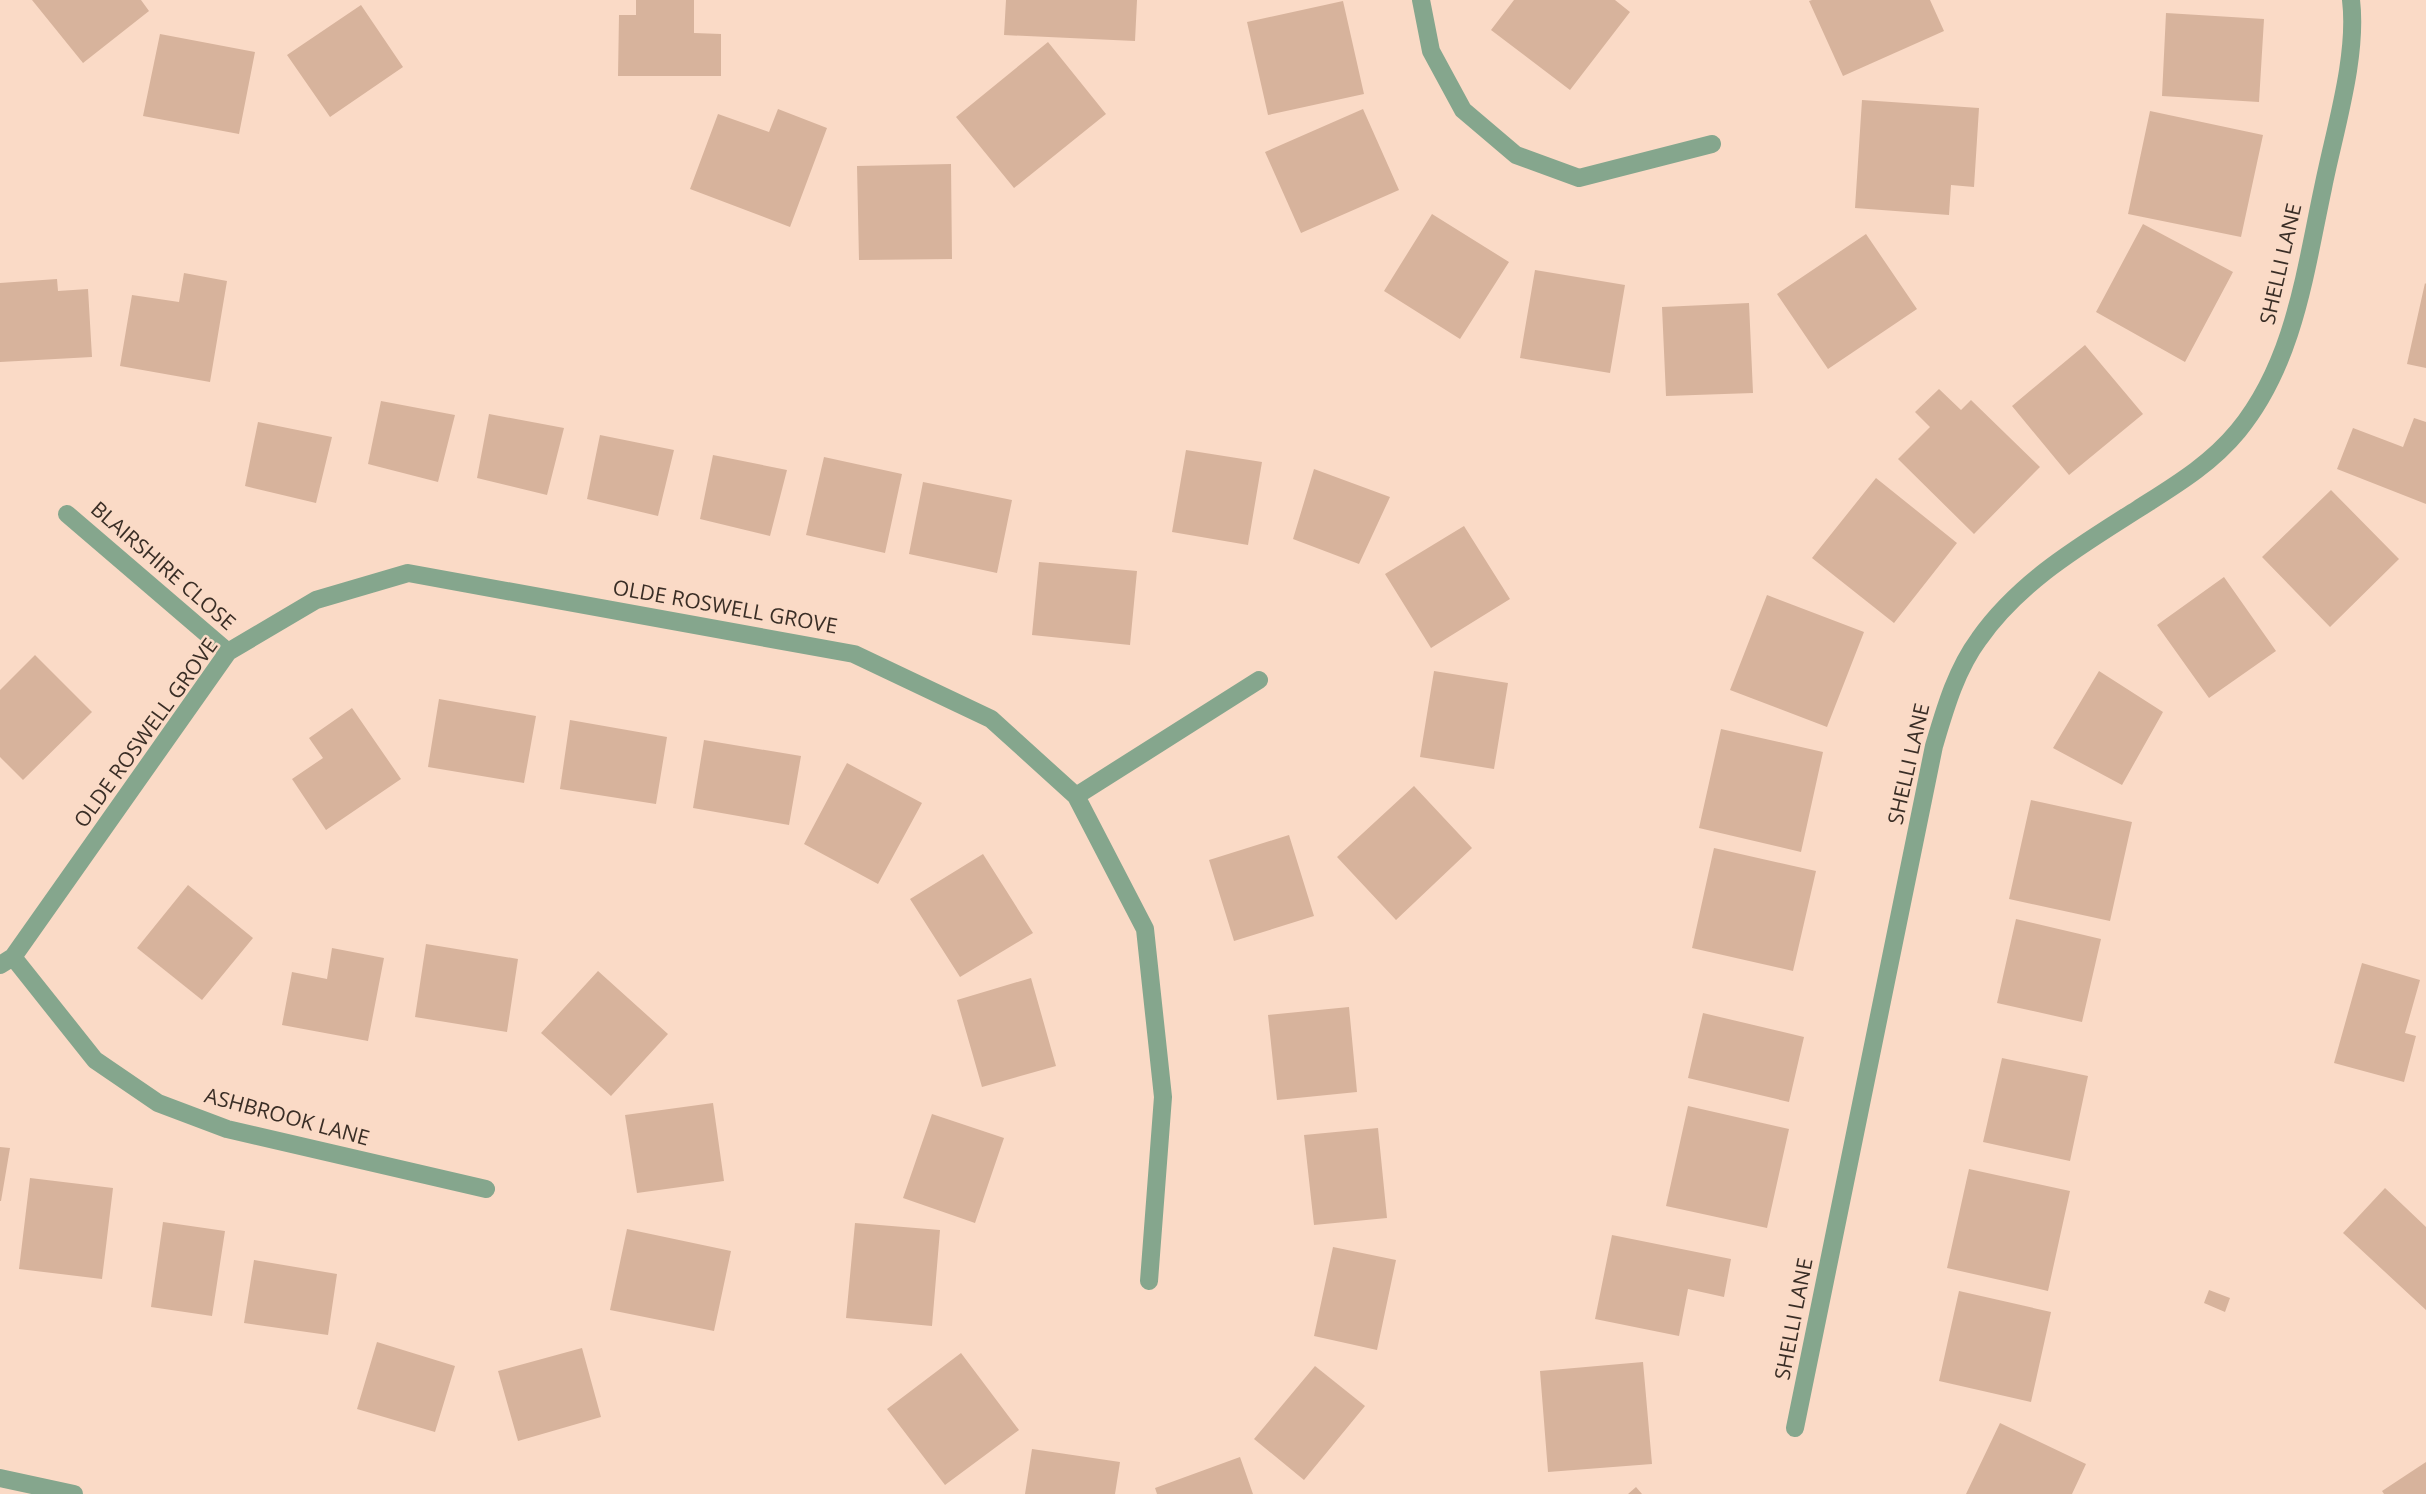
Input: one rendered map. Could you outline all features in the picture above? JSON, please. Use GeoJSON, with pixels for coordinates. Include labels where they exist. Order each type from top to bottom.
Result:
{"type":"FeatureCollection","features":[{"type":"Feature","properties":{"kind":"street"},"geometry":{"type":"LineString","coordinates":[[1421,0],[1431,51],[1463,110],[1516,155],[1579,178],[1712,144]]}},
{"type":"Feature","properties":{"kind":"street","name":"SHELLI LANE"},"geometry":{"type":"LineString","coordinates":[[1795,1428],[1934,746],[1948,697],[1978,640],[2016,594],[2059,559],[2198,470],[2238,431],[2269,386],[2296,316],[2349,62],[2353,13],[2351,0]]}},
{"type":"Feature","properties":{"kind":"street","name":"BLAIRSHIRE CLOSE"},"geometry":{"type":"LineString","coordinates":[[67,514],[228,652]]}},
{"type":"Feature","properties":{"kind":"street","name":"OLDE ROSWELL GROVE"},"geometry":{"type":"LineString","coordinates":[[7,961],[228,652],[316,600],[408,573],[854,654],[991,719],[1076,796],[1145,929],[1163,1097],[1149,1281]]}},
{"type":"Feature","properties":{"kind":"street"},"geometry":{"type":"LineString","coordinates":[[1076,796],[1259,680]]}},
{"type":"Feature","properties":{"kind":"street","name":"ASHBROOK LANE"},"geometry":{"type":"LineString","coordinates":[[7,961],[95,1060],[158,1103],[227,1129],[486,1189]]}},
{"type":"Feature","properties":{"kind":"street"},"geometry":{"type":"LineString","coordinates":[[0,1478],[74,1494]]}},
{"type":"Feature","properties":{"kind":"building"},"geometry":{"type":"Polygon","coordinates":[[[32,0],[141,0],[149,11],[83,63],[32,0]]]}},
{"type":"Feature","properties":{"kind":"building"},"geometry":{"type":"Polygon","coordinates":[[[636,0],[694,0],[694,33],[721,34],[721,76],[618,76],[619,15],[636,15],[636,0]]]}},
{"type":"Feature","properties":{"kind":"building"},"geometry":{"type":"Polygon","coordinates":[[[1006,0],[1137,0],[1135,41],[1004,35],[1006,0]]]}},
{"type":"Feature","properties":{"kind":"building"},"geometry":{"type":"Polygon","coordinates":[[[1514,0],[1615,0],[1630,12],[1570,90],[1491,30],[1514,0]]]}},
{"type":"Feature","properties":{"kind":"building"},"geometry":{"type":"Polygon","coordinates":[[[1930,0],[1944,31],[1843,76],[1809,1],[1930,0]]]}},
{"type":"Feature","properties":{"kind":"building"},"geometry":{"type":"Polygon","coordinates":[[[1343,1],[1364,94],[1268,115],[1247,22],[1343,1]]]}},
{"type":"Feature","properties":{"kind":"building"},"geometry":{"type":"Polygon","coordinates":[[[361,5],[403,67],[330,117],[287,55],[361,5]]]}},
{"type":"Feature","properties":{"kind":"building"},"geometry":{"type":"Polygon","coordinates":[[[2166,13],[2264,19],[2259,102],[2162,96],[2166,13]]]}},
{"type":"Feature","properties":{"kind":"building"},"geometry":{"type":"Polygon","coordinates":[[[160,34],[255,52],[239,134],[143,116],[160,34]]]}},
{"type":"Feature","properties":{"kind":"building"},"geometry":{"type":"Polygon","coordinates":[[[1048,42],[1106,114],[1014,188],[956,117],[1048,42]]]}},
{"type":"Feature","properties":{"kind":"building"},"geometry":{"type":"Polygon","coordinates":[[[1862,100],[1979,108],[1974,187],[1951,185],[1949,215],[1855,208],[1862,100]]]}},
{"type":"Feature","properties":{"kind":"building"},"geometry":{"type":"Polygon","coordinates":[[[778,109],[827,128],[790,227],[690,189],[718,114],[769,132],[778,109]]]}},
{"type":"Feature","properties":{"kind":"building"},"geometry":{"type":"Polygon","coordinates":[[[1363,109],[1399,190],[1301,233],[1265,152],[1363,109]]]}},
{"type":"Feature","properties":{"kind":"building"},"geometry":{"type":"Polygon","coordinates":[[[2150,111],[2263,135],[2241,237],[2128,214],[2150,111]]]}},
{"type":"Feature","properties":{"kind":"building"},"geometry":{"type":"Polygon","coordinates":[[[951,164],[952,259],[859,260],[857,166],[951,164]]]}},
{"type":"Feature","properties":{"kind":"building"},"geometry":{"type":"Polygon","coordinates":[[[1432,214],[1509,262],[1460,339],[1384,291],[1432,214]]]}},
{"type":"Feature","properties":{"kind":"building"},"geometry":{"type":"Polygon","coordinates":[[[2143,224],[2233,272],[2185,362],[2096,312],[2143,224]]]}},
{"type":"Feature","properties":{"kind":"building"},"geometry":{"type":"Polygon","coordinates":[[[1866,234],[1917,309],[1828,369],[1777,294],[1866,234]]]}},
{"type":"Feature","properties":{"kind":"building"},"geometry":{"type":"Polygon","coordinates":[[[1535,270],[1625,285],[1610,373],[1520,358],[1535,270]]]}},
{"type":"Feature","properties":{"kind":"building"},"geometry":{"type":"Polygon","coordinates":[[[184,273],[227,281],[210,382],[120,366],[132,295],[179,302],[184,273]]]}},
{"type":"Feature","properties":{"kind":"building"},"geometry":{"type":"Polygon","coordinates":[[[57,279],[58,291],[88,289],[92,357],[0,362],[0,283],[57,279]]]}},
{"type":"Feature","properties":{"kind":"building"},"geometry":{"type":"Polygon","coordinates":[[[2426,284],[2426,368],[2407,364],[2426,284]]]}},
{"type":"Feature","properties":{"kind":"building"},"geometry":{"type":"Polygon","coordinates":[[[1749,303],[1753,393],[1666,396],[1662,307],[1749,303]]]}},
{"type":"Feature","properties":{"kind":"building"},"geometry":{"type":"Polygon","coordinates":[[[2085,345],[2143,414],[2069,475],[2012,406],[2085,345]]]}},
{"type":"Feature","properties":{"kind":"building"},"geometry":{"type":"Polygon","coordinates":[[[1939,389],[1961,410],[1971,400],[2040,467],[1974,534],[1898,459],[1930,427],[1915,412],[1939,389]]]}},
{"type":"Feature","properties":{"kind":"building"},"geometry":{"type":"Polygon","coordinates":[[[381,401],[455,415],[438,482],[368,464],[381,401]]]}},
{"type":"Feature","properties":{"kind":"building"},"geometry":{"type":"Polygon","coordinates":[[[489,414],[564,428],[547,495],[477,478],[489,414]]]}},
{"type":"Feature","properties":{"kind":"building"},"geometry":{"type":"Polygon","coordinates":[[[2414,418],[2426,422],[2426,504],[2337,469],[2353,428],[2403,447],[2414,418]]]}},
{"type":"Feature","properties":{"kind":"building"},"geometry":{"type":"Polygon","coordinates":[[[258,422],[332,437],[316,503],[245,486],[258,422]]]}},
{"type":"Feature","properties":{"kind":"building"},"geometry":{"type":"Polygon","coordinates":[[[600,435],[674,450],[658,516],[587,499],[600,435]]]}},
{"type":"Feature","properties":{"kind":"building"},"geometry":{"type":"Polygon","coordinates":[[[1186,450],[1262,462],[1248,545],[1172,532],[1186,450]]]}},
{"type":"Feature","properties":{"kind":"building"},"geometry":{"type":"Polygon","coordinates":[[[713,455],[787,470],[770,536],[700,519],[713,455]]]}},
{"type":"Feature","properties":{"kind":"building"},"geometry":{"type":"Polygon","coordinates":[[[824,457],[902,474],[885,553],[806,535],[824,457]]]}},
{"type":"Feature","properties":{"kind":"building"},"geometry":{"type":"Polygon","coordinates":[[[1314,469],[1390,497],[1359,564],[1293,539],[1314,469]]]}},
{"type":"Feature","properties":{"kind":"building"},"geometry":{"type":"Polygon","coordinates":[[[1876,478],[1957,543],[1894,623],[1812,558],[1876,478]]]}},
{"type":"Feature","properties":{"kind":"building"},"geometry":{"type":"Polygon","coordinates":[[[923,482],[1012,500],[997,573],[909,554],[923,482]]]}},
{"type":"Feature","properties":{"kind":"building"},"geometry":{"type":"Polygon","coordinates":[[[2331,490],[2399,559],[2330,627],[2262,557],[2331,490]]]}},
{"type":"Feature","properties":{"kind":"building"},"geometry":{"type":"Polygon","coordinates":[[[1464,526],[1510,599],[1431,648],[1385,574],[1464,526]]]}},
{"type":"Feature","properties":{"kind":"building"},"geometry":{"type":"Polygon","coordinates":[[[1039,562],[1137,571],[1130,645],[1032,635],[1039,562]]]}},
{"type":"Feature","properties":{"kind":"building"},"geometry":{"type":"Polygon","coordinates":[[[2224,577],[2276,651],[2209,698],[2157,625],[2224,577]]]}},
{"type":"Feature","properties":{"kind":"building"},"geometry":{"type":"Polygon","coordinates":[[[1767,595],[1864,632],[1827,727],[1730,690],[1767,595]]]}},
{"type":"Feature","properties":{"kind":"building"},"geometry":{"type":"Polygon","coordinates":[[[35,655],[92,712],[23,780],[0,757],[0,690],[35,655]]]}},
{"type":"Feature","properties":{"kind":"building"},"geometry":{"type":"Polygon","coordinates":[[[1434,671],[1508,683],[1494,769],[1420,757],[1434,671]]]}},
{"type":"Feature","properties":{"kind":"building"},"geometry":{"type":"Polygon","coordinates":[[[2099,671],[2163,712],[2122,785],[2053,748],[2099,671]]]}},
{"type":"Feature","properties":{"kind":"building"},"geometry":{"type":"Polygon","coordinates":[[[439,699],[536,716],[524,783],[428,767],[439,699]]]}},
{"type":"Feature","properties":{"kind":"building"},"geometry":{"type":"Polygon","coordinates":[[[352,708],[401,779],[326,830],[292,779],[323,758],[309,738],[352,708]]]}},
{"type":"Feature","properties":{"kind":"building"},"geometry":{"type":"Polygon","coordinates":[[[570,720],[667,737],[656,804],[560,789],[570,720]]]}},
{"type":"Feature","properties":{"kind":"building"},"geometry":{"type":"Polygon","coordinates":[[[1721,729],[1823,752],[1801,852],[1699,828],[1721,729]]]}},
{"type":"Feature","properties":{"kind":"building"},"geometry":{"type":"Polygon","coordinates":[[[704,740],[801,756],[789,825],[693,808],[704,740]]]}},
{"type":"Feature","properties":{"kind":"building"},"geometry":{"type":"Polygon","coordinates":[[[847,763],[922,803],[878,884],[804,844],[847,763]]]}},
{"type":"Feature","properties":{"kind":"building"},"geometry":{"type":"Polygon","coordinates":[[[1414,786],[1472,848],[1396,920],[1337,857],[1414,786]]]}},
{"type":"Feature","properties":{"kind":"building"},"geometry":{"type":"Polygon","coordinates":[[[2031,800],[2132,822],[2110,921],[2009,899],[2031,800]]]}},
{"type":"Feature","properties":{"kind":"building"},"geometry":{"type":"Polygon","coordinates":[[[1289,835],[1314,916],[1234,941],[1209,860],[1289,835]]]}},
{"type":"Feature","properties":{"kind":"building"},"geometry":{"type":"Polygon","coordinates":[[[1714,848],[1816,871],[1793,971],[1692,948],[1714,848]]]}},
{"type":"Feature","properties":{"kind":"building"},"geometry":{"type":"Polygon","coordinates":[[[983,854],[1033,933],[960,977],[910,899],[983,854]]]}},
{"type":"Feature","properties":{"kind":"building"},"geometry":{"type":"Polygon","coordinates":[[[188,885],[253,938],[202,1000],[137,948],[188,885]]]}},
{"type":"Feature","properties":{"kind":"building"},"geometry":{"type":"Polygon","coordinates":[[[2016,919],[2101,939],[2082,1022],[1997,1003],[2016,919]]]}},
{"type":"Feature","properties":{"kind":"building"},"geometry":{"type":"Polygon","coordinates":[[[426,944],[518,959],[507,1032],[415,1017],[426,944]]]}},
{"type":"Feature","properties":{"kind":"building"},"geometry":{"type":"Polygon","coordinates":[[[332,948],[384,958],[368,1041],[282,1025],[292,972],[327,979],[332,948]]]}},
{"type":"Feature","properties":{"kind":"building"},"geometry":{"type":"Polygon","coordinates":[[[2362,963],[2420,980],[2405,1033],[2416,1036],[2404,1082],[2334,1063],[2362,963]]]}},
{"type":"Feature","properties":{"kind":"building"},"geometry":{"type":"Polygon","coordinates":[[[598,971],[668,1034],[611,1096],[541,1033],[598,971]]]}},
{"type":"Feature","properties":{"kind":"building"},"geometry":{"type":"Polygon","coordinates":[[[1031,978],[1056,1066],[982,1087],[957,1000],[1031,978]]]}},
{"type":"Feature","properties":{"kind":"building"},"geometry":{"type":"Polygon","coordinates":[[[1349,1007],[1357,1092],[1277,1100],[1268,1015],[1349,1007]]]}},
{"type":"Feature","properties":{"kind":"building"},"geometry":{"type":"Polygon","coordinates":[[[1703,1013],[1804,1037],[1789,1102],[1688,1078],[1703,1013]]]}},
{"type":"Feature","properties":{"kind":"building"},"geometry":{"type":"Polygon","coordinates":[[[2002,1058],[2088,1076],[2070,1161],[1983,1142],[2002,1058]]]}},
{"type":"Feature","properties":{"kind":"building"},"geometry":{"type":"Polygon","coordinates":[[[713,1103],[724,1181],[637,1193],[625,1115],[713,1103]]]}},
{"type":"Feature","properties":{"kind":"building"},"geometry":{"type":"Polygon","coordinates":[[[1688,1106],[1789,1129],[1767,1228],[1666,1206],[1688,1106]]]}},
{"type":"Feature","properties":{"kind":"building"},"geometry":{"type":"Polygon","coordinates":[[[932,1114],[1004,1138],[975,1223],[903,1198],[932,1114]]]}},
{"type":"Feature","properties":{"kind":"building"},"geometry":{"type":"Polygon","coordinates":[[[1378,1128],[1387,1218],[1314,1225],[1304,1135],[1378,1128]]]}},
{"type":"Feature","properties":{"kind":"building"},"geometry":{"type":"Polygon","coordinates":[[[0,1147],[10,1148],[1,1201],[0,1201],[0,1147]]]}},
{"type":"Feature","properties":{"kind":"building"},"geometry":{"type":"Polygon","coordinates":[[[1969,1169],[2070,1191],[2048,1291],[1947,1268],[1969,1169]]]}},
{"type":"Feature","properties":{"kind":"building"},"geometry":{"type":"Polygon","coordinates":[[[30,1178],[113,1188],[102,1279],[19,1269],[30,1178]]]}},
{"type":"Feature","properties":{"kind":"building"},"geometry":{"type":"Polygon","coordinates":[[[2385,1188],[2426,1227],[2426,1310],[2343,1233],[2385,1188]]]}},
{"type":"Feature","properties":{"kind":"building"},"geometry":{"type":"Polygon","coordinates":[[[163,1222],[225,1231],[212,1316],[151,1307],[163,1222]]]}},
{"type":"Feature","properties":{"kind":"building"},"geometry":{"type":"Polygon","coordinates":[[[855,1223],[940,1230],[932,1326],[846,1318],[855,1223]]]}},
{"type":"Feature","properties":{"kind":"building"},"geometry":{"type":"Polygon","coordinates":[[[627,1229],[731,1251],[714,1331],[610,1310],[627,1229]]]}},
{"type":"Feature","properties":{"kind":"building"},"geometry":{"type":"Polygon","coordinates":[[[1612,1235],[1731,1259],[1724,1297],[1688,1289],[1679,1336],[1595,1319],[1612,1235]]]}},
{"type":"Feature","properties":{"kind":"building"},"geometry":{"type":"Polygon","coordinates":[[[1333,1247],[1396,1260],[1377,1350],[1314,1336],[1333,1247]]]}},
{"type":"Feature","properties":{"kind":"building"},"geometry":{"type":"Polygon","coordinates":[[[254,1260],[337,1274],[328,1335],[244,1323],[254,1260]]]}},
{"type":"Feature","properties":{"kind":"building"},"geometry":{"type":"Polygon","coordinates":[[[2209,1290],[2230,1298],[2225,1312],[2204,1303],[2209,1290]]]}},
{"type":"Feature","properties":{"kind":"building"},"geometry":{"type":"Polygon","coordinates":[[[1959,1291],[2051,1312],[2031,1402],[1939,1381],[1959,1291]]]}},
{"type":"Feature","properties":{"kind":"building"},"geometry":{"type":"Polygon","coordinates":[[[377,1342],[455,1366],[435,1432],[357,1409],[377,1342]]]}},
{"type":"Feature","properties":{"kind":"building"},"geometry":{"type":"Polygon","coordinates":[[[582,1348],[601,1417],[518,1441],[498,1371],[582,1348]]]}},
{"type":"Feature","properties":{"kind":"building"},"geometry":{"type":"Polygon","coordinates":[[[961,1353],[1019,1430],[945,1485],[887,1409],[961,1353]]]}},
{"type":"Feature","properties":{"kind":"building"},"geometry":{"type":"Polygon","coordinates":[[[1643,1362],[1652,1464],[1548,1472],[1540,1371],[1643,1362]]]}},
{"type":"Feature","properties":{"kind":"building"},"geometry":{"type":"Polygon","coordinates":[[[1315,1366],[1365,1406],[1304,1480],[1254,1439],[1315,1366]]]}},
{"type":"Feature","properties":{"kind":"building"},"geometry":{"type":"Polygon","coordinates":[[[2000,1423],[2086,1464],[2072,1494],[1966,1494],[2000,1423]]]}},
{"type":"Feature","properties":{"kind":"building"},"geometry":{"type":"Polygon","coordinates":[[[1032,1449],[1120,1462],[1115,1494],[1025,1494],[1032,1449]]]}},
{"type":"Feature","properties":{"kind":"building"},"geometry":{"type":"Polygon","coordinates":[[[1240,1457],[1253,1494],[1157,1494],[1155,1488],[1240,1457]]]}},
{"type":"Feature","properties":{"kind":"building"},"geometry":{"type":"Polygon","coordinates":[[[2426,1462],[2426,1494],[2384,1494],[2382,1491],[2426,1462]]]}},
{"type":"Feature","properties":{"kind":"building"},"geometry":{"type":"Polygon","coordinates":[[[1636,1487],[1642,1494],[1628,1494],[1636,1487]]]}}]}
